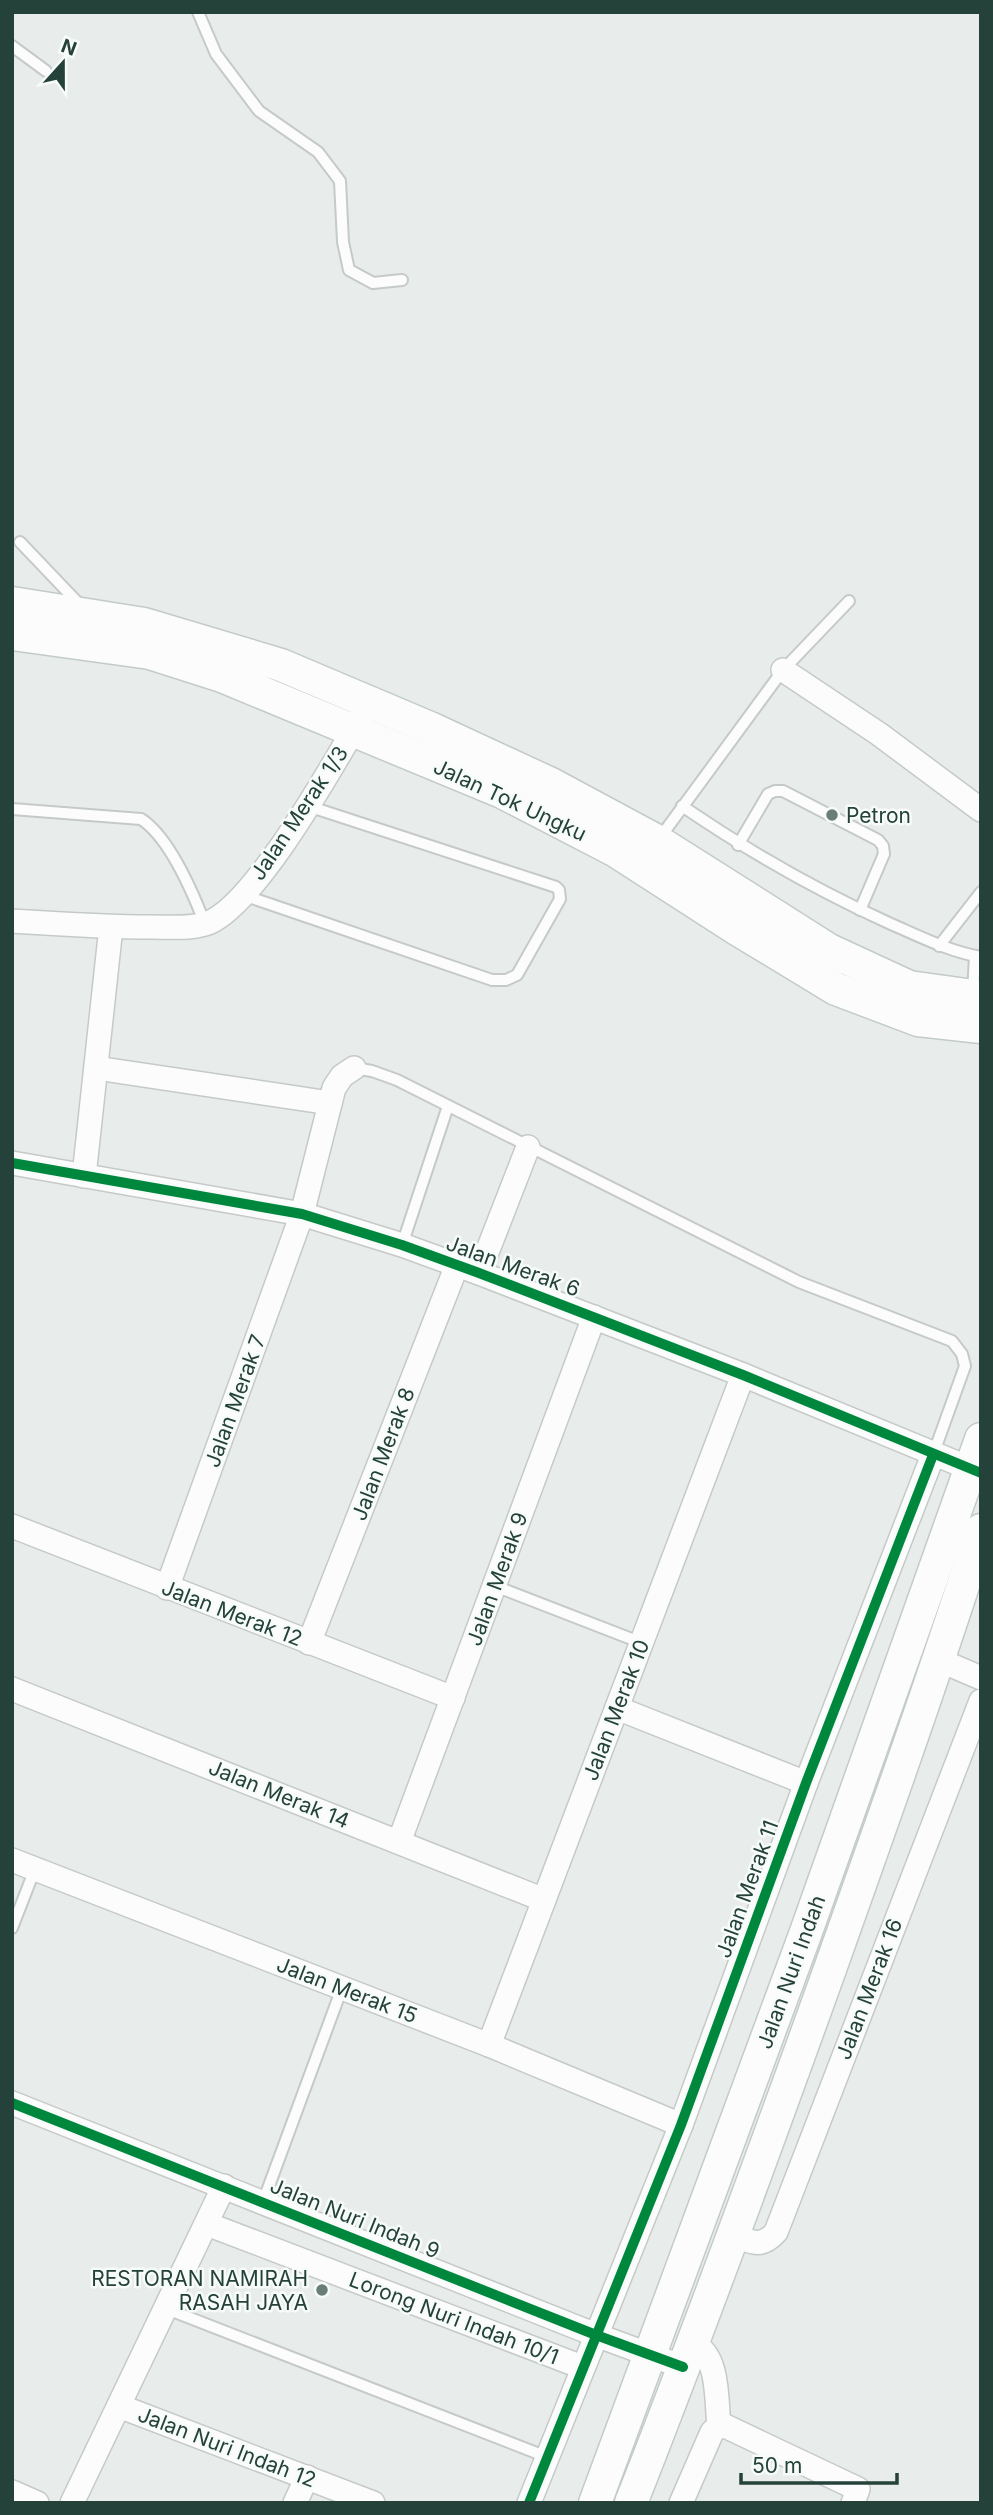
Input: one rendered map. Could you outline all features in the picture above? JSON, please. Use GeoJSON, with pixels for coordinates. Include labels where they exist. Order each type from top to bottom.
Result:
{"type":"FeatureCollection","features":[{"type":"Feature","properties":{"kind":"main road","name":"Jalan Tok Ungku"},"geometry":{"type":"LineString","coordinates":[[12,603],[144,624],[281,665],[430,727],[551,784],[657,841],[829,950],[909,987],[977,996]]}},
{"type":"Feature","properties":{"kind":"main road","name":"Jalan Tok Ungku"},"geometry":{"type":"LineString","coordinates":[[12,634],[150,653],[222,676],[502,792],[617,851],[836,989],[918,1020],[981,1027]]}},
{"type":"Feature","properties":{"kind":"main road","name":"Jalan Nuri Indah"},"geometry":{"type":"LineString","coordinates":[[595,2503],[975,1471],[981,1439]]}},
{"type":"Feature","properties":{"kind":"main road","name":"Jalan Nuri Indah"},"geometry":{"type":"LineString","coordinates":[[631,2503],[733,2235],[939,1660],[981,1530]]}},
{"type":"Feature","properties":{"kind":"street"},"geometry":{"type":"LineString","coordinates":[[783,670],[879,734],[981,810]]}},
{"type":"Feature","properties":{"kind":"street","name":"Jalan Merak 1/3"},"geometry":{"type":"LineString","coordinates":[[205,924],[217,919],[243,895],[278,852],[370,703]]}},
{"type":"Feature","properties":{"kind":"street"},"geometry":{"type":"LineString","coordinates":[[12,921],[111,927],[183,927],[205,924]]}},
{"type":"Feature","properties":{"kind":"street"},"geometry":{"type":"LineString","coordinates":[[85,1176],[111,927]]}},
{"type":"Feature","properties":{"kind":"street","name":"Jalan Merak 7"},"geometry":{"type":"LineString","coordinates":[[167,1588],[302,1214],[334,1088],[342,1076],[354,1068]]}},
{"type":"Feature","properties":{"kind":"street"},"geometry":{"type":"LineString","coordinates":[[96,1069],[330,1103]]}},
{"type":"Feature","properties":{"kind":"street"},"geometry":{"type":"LineString","coordinates":[[480,1273],[528,1147]]}},
{"type":"Feature","properties":{"kind":"street","name":"Jalan Merak 6"},"geometry":{"type":"LineString","coordinates":[[12,1163],[302,1214],[402,1245],[743,1375],[975,1471]]}},
{"type":"Feature","properties":{"kind":"street","name":"Jalan Merak 8"},"geometry":{"type":"LineString","coordinates":[[309,1643],[457,1265]]}},
{"type":"Feature","properties":{"kind":"street","name":"Jalan Merak 9"},"geometry":{"type":"LineString","coordinates":[[399,1842],[594,1317]]}},
{"type":"Feature","properties":{"kind":"street","name":"Jalan Merak 10"},"geometry":{"type":"LineString","coordinates":[[489,2045],[743,1375]]}},
{"type":"Feature","properties":{"kind":"street","name":"Jalan Merak 11"},"geometry":{"type":"LineString","coordinates":[[596,2335],[681,2125],[806,1783],[933,1455]]}},
{"type":"Feature","properties":{"kind":"street","name":"Jalan Merak 12"},"geometry":{"type":"LineString","coordinates":[[12,1526],[453,1698]]}},
{"type":"Feature","properties":{"kind":"street"},"geometry":{"type":"LineString","coordinates":[[939,1660],[981,1678]]}},
{"type":"Feature","properties":{"kind":"street","name":"Jalan Merak 14"},"geometry":{"type":"LineString","coordinates":[[12,1689],[544,1900]]}},
{"type":"Feature","properties":{"kind":"street","name":"Jalan Merak 16"},"geometry":{"type":"LineString","coordinates":[[733,2235],[761,2243],[769,2240],[776,2232],[981,1701]]}},
{"type":"Feature","properties":{"kind":"street"},"geometry":{"type":"LineString","coordinates":[[617,1708],[806,1783]]}},
{"type":"Feature","properties":{"kind":"street","name":"Jalan Merak 15"},"geometry":{"type":"LineString","coordinates":[[12,1860],[489,2045],[681,2125]]}},
{"type":"Feature","properties":{"kind":"street","name":"Jalan Nuri Indah 9"},"geometry":{"type":"LineString","coordinates":[[15,2110],[224,2186],[650,2356],[688,2356]]}},
{"type":"Feature","properties":{"kind":"street"},"geometry":{"type":"LineString","coordinates":[[72,2503],[224,2186]]}},
{"type":"Feature","properties":{"kind":"street","name":"Lorong Nuri Indah 10/1"},"geometry":{"type":"LineString","coordinates":[[207,2224],[583,2367]]}},
{"type":"Feature","properties":{"kind":"street"},"geometry":{"type":"LineString","coordinates":[[529,2503],[596,2335]]}},
{"type":"Feature","properties":{"kind":"street"},"geometry":{"type":"LineString","coordinates":[[688,2356],[700,2347],[707,2354],[712,2367],[719,2426]]}},
{"type":"Feature","properties":{"kind":"street","name":"Jalan Nuri Indah 12"},"geometry":{"type":"LineString","coordinates":[[120,2406],[373,2503]]}},
{"type":"Feature","properties":{"kind":"street"},"geometry":{"type":"LineString","coordinates":[[679,2499],[712,2432],[719,2426],[732,2428],[858,2489],[853,2503]]}},
{"type":"Feature","properties":{"kind":"street"},"geometry":{"type":"LineString","coordinates":[[295,2503],[307,2477]]}},
{"type":"Feature","properties":{"kind":"street"},"geometry":{"type":"LineString","coordinates":[[12,2493],[37,2503]]}},
{"type":"Feature","properties":{"kind":"lane"},"geometry":{"type":"LineString","coordinates":[[198,12],[216,54],[259,111],[318,152],[340,181],[343,242],[349,270],[373,282],[402,280]]}},
{"type":"Feature","properties":{"kind":"lane"},"geometry":{"type":"LineString","coordinates":[[12,46],[46,71]]}},
{"type":"Feature","properties":{"kind":"lane"},"geometry":{"type":"LineString","coordinates":[[20,542],[90,615]]}},
{"type":"Feature","properties":{"kind":"lane"},"geometry":{"type":"LineString","coordinates":[[657,841],[783,670],[849,601]]}},
{"type":"Feature","properties":{"kind":"lane"},"geometry":{"type":"LineString","coordinates":[[738,845],[768,794],[775,790],[783,791],[878,840],[883,846],[884,854],[860,910]]}},
{"type":"Feature","properties":{"kind":"lane"},"geometry":{"type":"LineString","coordinates":[[243,895],[492,980],[506,980],[517,975],[559,899],[559,890],[552,885],[313,798]]}},
{"type":"Feature","properties":{"kind":"lane"},"geometry":{"type":"LineString","coordinates":[[682,806],[738,845],[860,910],[954,952],[978,957],[977,996]]}},
{"type":"Feature","properties":{"kind":"lane"},"geometry":{"type":"LineString","coordinates":[[12,809],[141,819],[156,832],[190,884],[205,924]]}},
{"type":"Feature","properties":{"kind":"lane"},"geometry":{"type":"LineString","coordinates":[[939,946],[981,892]]}},
{"type":"Feature","properties":{"kind":"lane"},"geometry":{"type":"LineString","coordinates":[[354,1068],[372,1070],[397,1080],[799,1282],[952,1341],[962,1354],[965,1366],[933,1455]]}},
{"type":"Feature","properties":{"kind":"lane"},"geometry":{"type":"LineString","coordinates":[[402,1245],[449,1106]]}},
{"type":"Feature","properties":{"kind":"lane"},"geometry":{"type":"LineString","coordinates":[[495,1586],[642,1643]]}},
{"type":"Feature","properties":{"kind":"lane"},"geometry":{"type":"LineString","coordinates":[[12,1928],[35,1869]]}},
{"type":"Feature","properties":{"kind":"lane"},"geometry":{"type":"LineString","coordinates":[[263,2202],[342,1988]]}},
{"type":"Feature","properties":{"kind":"lane"},"geometry":{"type":"LineString","coordinates":[[167,2309],[547,2457]]}},
{"type":"Feature","properties":{"kind":"cycle path"},"geometry":{"type":"LineString","coordinates":[[12,1163],[302,1214],[402,1245],[743,1375],[981,1473]]}},
{"type":"Feature","properties":{"kind":"cycle path"},"geometry":{"type":"LineString","coordinates":[[529,2503],[681,2125],[806,1783],[933,1455]]}},
{"type":"Feature","properties":{"kind":"cycle path"},"geometry":{"type":"LineString","coordinates":[[12,2103],[683,2367]]}},
{"type":"Feature","properties":{"kind":"place","name":"Petron"},"geometry":{"type":"Point","coordinates":[832,815]}},
{"type":"Feature","properties":{"kind":"place","name":"RESTORAN NAMIRAH RASAH JAYA"},"geometry":{"type":"Point","coordinates":[322,2290]}}]}
